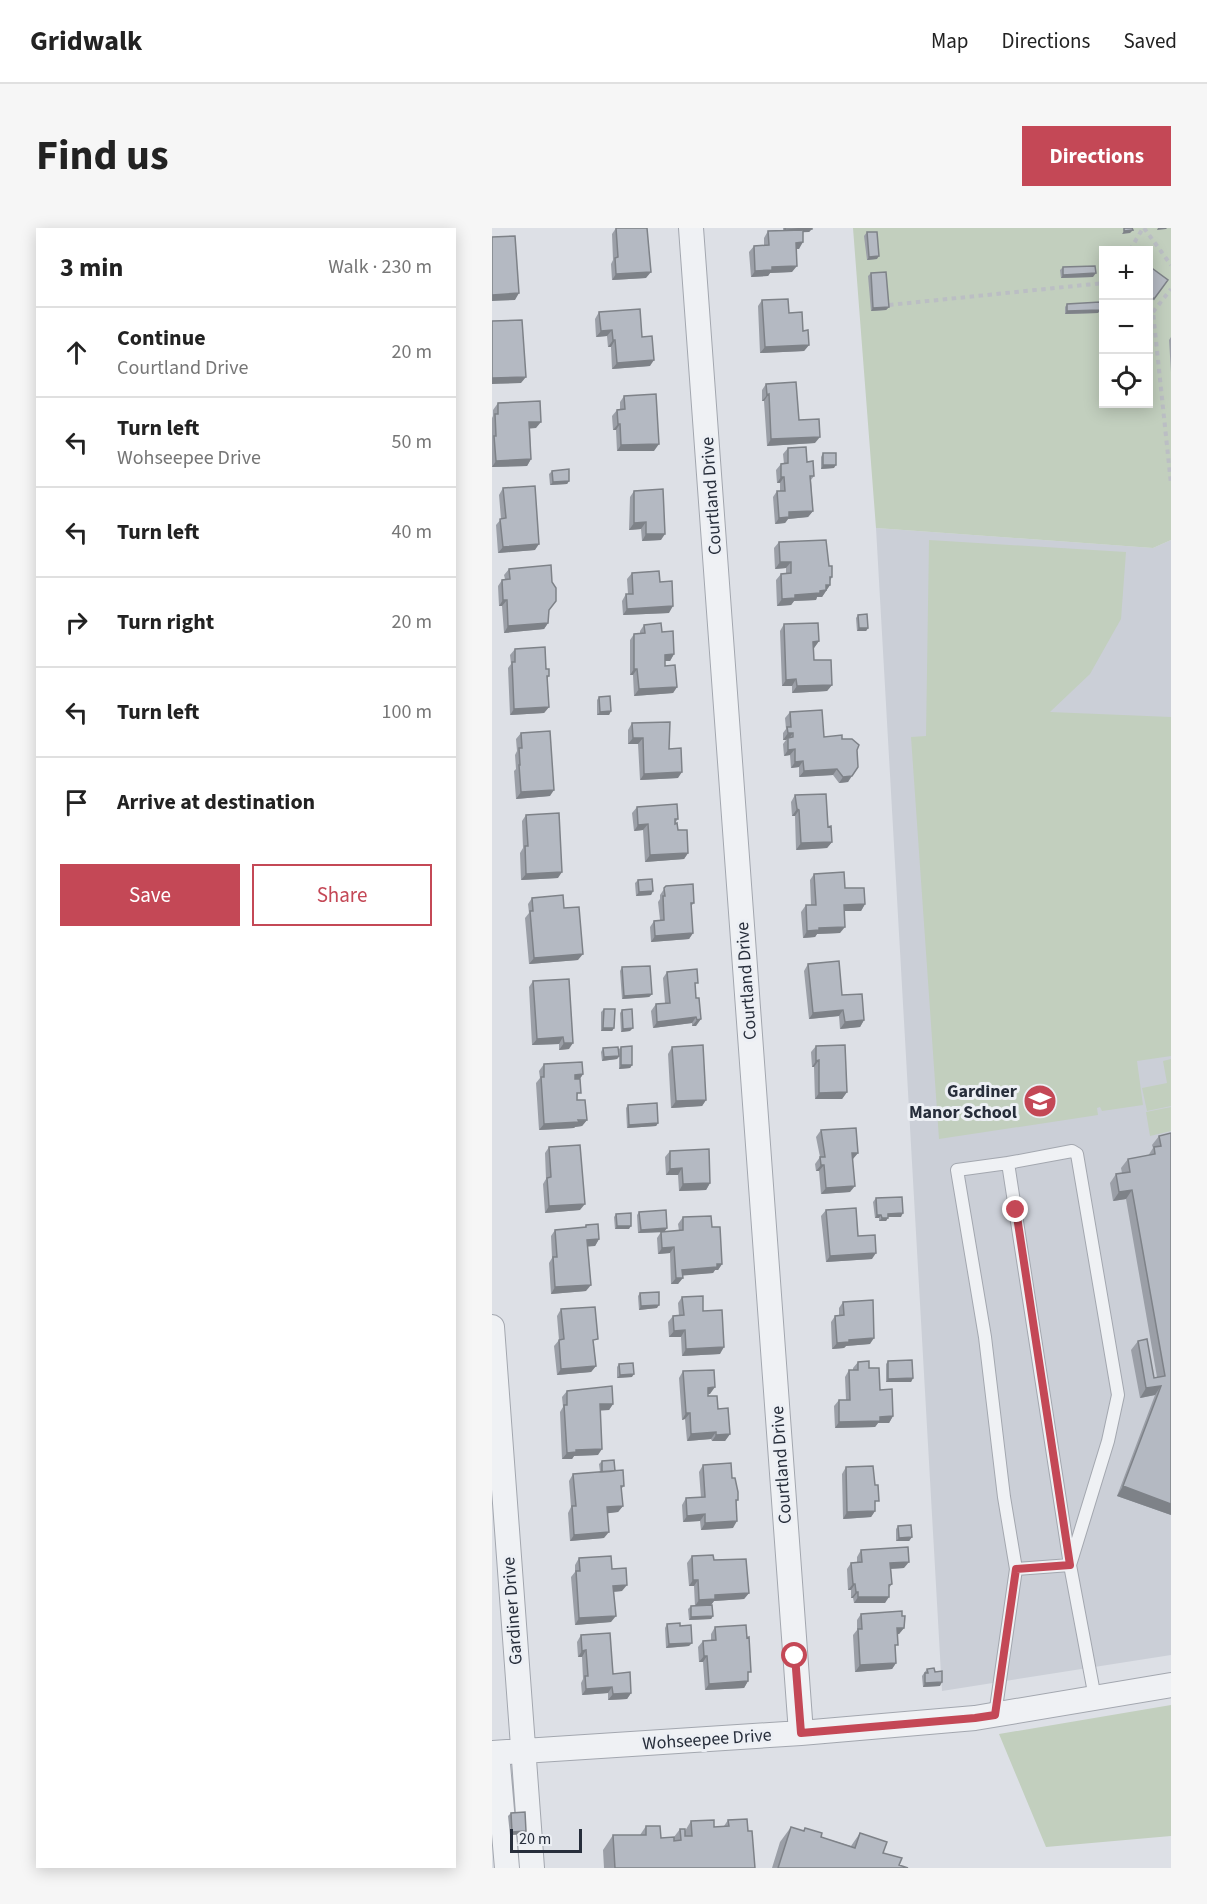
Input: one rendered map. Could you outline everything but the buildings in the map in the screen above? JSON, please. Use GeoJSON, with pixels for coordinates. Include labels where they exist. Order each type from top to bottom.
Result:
{"type":"FeatureCollection","features":[{"type":"Feature","properties":{"kind":"street","name":"Courtland Drive"},"geometry":{"type":"LineString","coordinates":[[691,228],[801,1733]]}},
{"type":"Feature","properties":{"kind":"street","name":"Gardiner Drive"},"geometry":{"type":"LineString","coordinates":[[492,1327],[532,1868]]}},
{"type":"Feature","properties":{"kind":"street","name":"Wohseepee Drive"},"geometry":{"type":"LineString","coordinates":[[494,1753],[801,1733],[975,1718],[1171,1685]]}},
{"type":"Feature","properties":{"kind":"street"},"geometry":{"type":"LineString","coordinates":[[494,1753],[507,1868]]}},
{"type":"Feature","properties":{"kind":"lane"},"geometry":{"type":"LineString","coordinates":[[995,1715],[1016,1569],[1004,1497],[985,1337],[957,1170],[1072,1151],[1077,1154],[1118,1395],[1108,1441],[1070,1565]]}},
{"type":"Feature","properties":{"kind":"lane"},"geometry":{"type":"LineString","coordinates":[[1008,1163],[1070,1565],[1095,1698]]}},
{"type":"Feature","properties":{"kind":"lane"},"geometry":{"type":"LineString","coordinates":[[1016,1569],[1070,1565]]}},
{"type":"Feature","properties":{"kind":"path"},"geometry":{"type":"LineString","coordinates":[[1133,246],[1144,228],[1171,265]]}},
{"type":"Feature","properties":{"kind":"path"},"geometry":{"type":"LineString","coordinates":[[889,304],[1099,283]]}},
{"type":"Feature","properties":{"kind":"path"},"geometry":{"type":"LineString","coordinates":[[1153,309],[1171,289]]}},
{"type":"Feature","properties":{"kind":"path"},"geometry":{"type":"LineString","coordinates":[[1153,328],[1171,484]]}},
{"type":"Feature","properties":{"kind":"shaded area","name":"Gardiner Manor School"},"geometry":{"type":"Polygon","coordinates":[[[876,528],[1153,548],[1171,540],[1171,1655],[942,1691],[876,528]]]}},
{"type":"Feature","properties":{"kind":"green space"},"geometry":{"type":"Polygon","coordinates":[[[853,228],[1171,228],[1171,540],[1153,548],[876,528],[853,228]]]}},
{"type":"Feature","properties":{"kind":"green space"},"geometry":{"type":"Polygon","coordinates":[[[929,540],[1126,552],[1121,619],[1090,674],[1050,712],[1171,717],[1171,1056],[1137,1061],[1143,1105],[1102,1111],[1100,1107],[1097,1108],[1098,1115],[939,1139],[911,737],[926,736],[929,540]]]}},
{"type":"Feature","properties":{"kind":"green space"},"geometry":{"type":"Polygon","coordinates":[[[1171,1059],[1171,1106],[1147,1111],[1142,1088],[1167,1083],[1163,1061],[1171,1059]]]}},
{"type":"Feature","properties":{"kind":"green space"},"geometry":{"type":"Polygon","coordinates":[[[1171,1107],[1171,1131],[1150,1136],[1146,1112],[1171,1107]]]}},
{"type":"Feature","properties":{"kind":"green space"},"geometry":{"type":"Polygon","coordinates":[[[1171,1705],[1171,1836],[1046,1847],[999,1734],[1171,1705]]]}},
{"type":"Feature","properties":{"kind":"place","name":"Gardiner Manor School"},"geometry":{"type":"Point","coordinates":[1040,1101]}},
{"type":"Feature","properties":{"kind":"route"},"geometry":{"type":"LineString","coordinates":[[795,1656],[801,1733],[995,1715],[1016,1569],[1070,1565],[1016,1210]]}}]}
